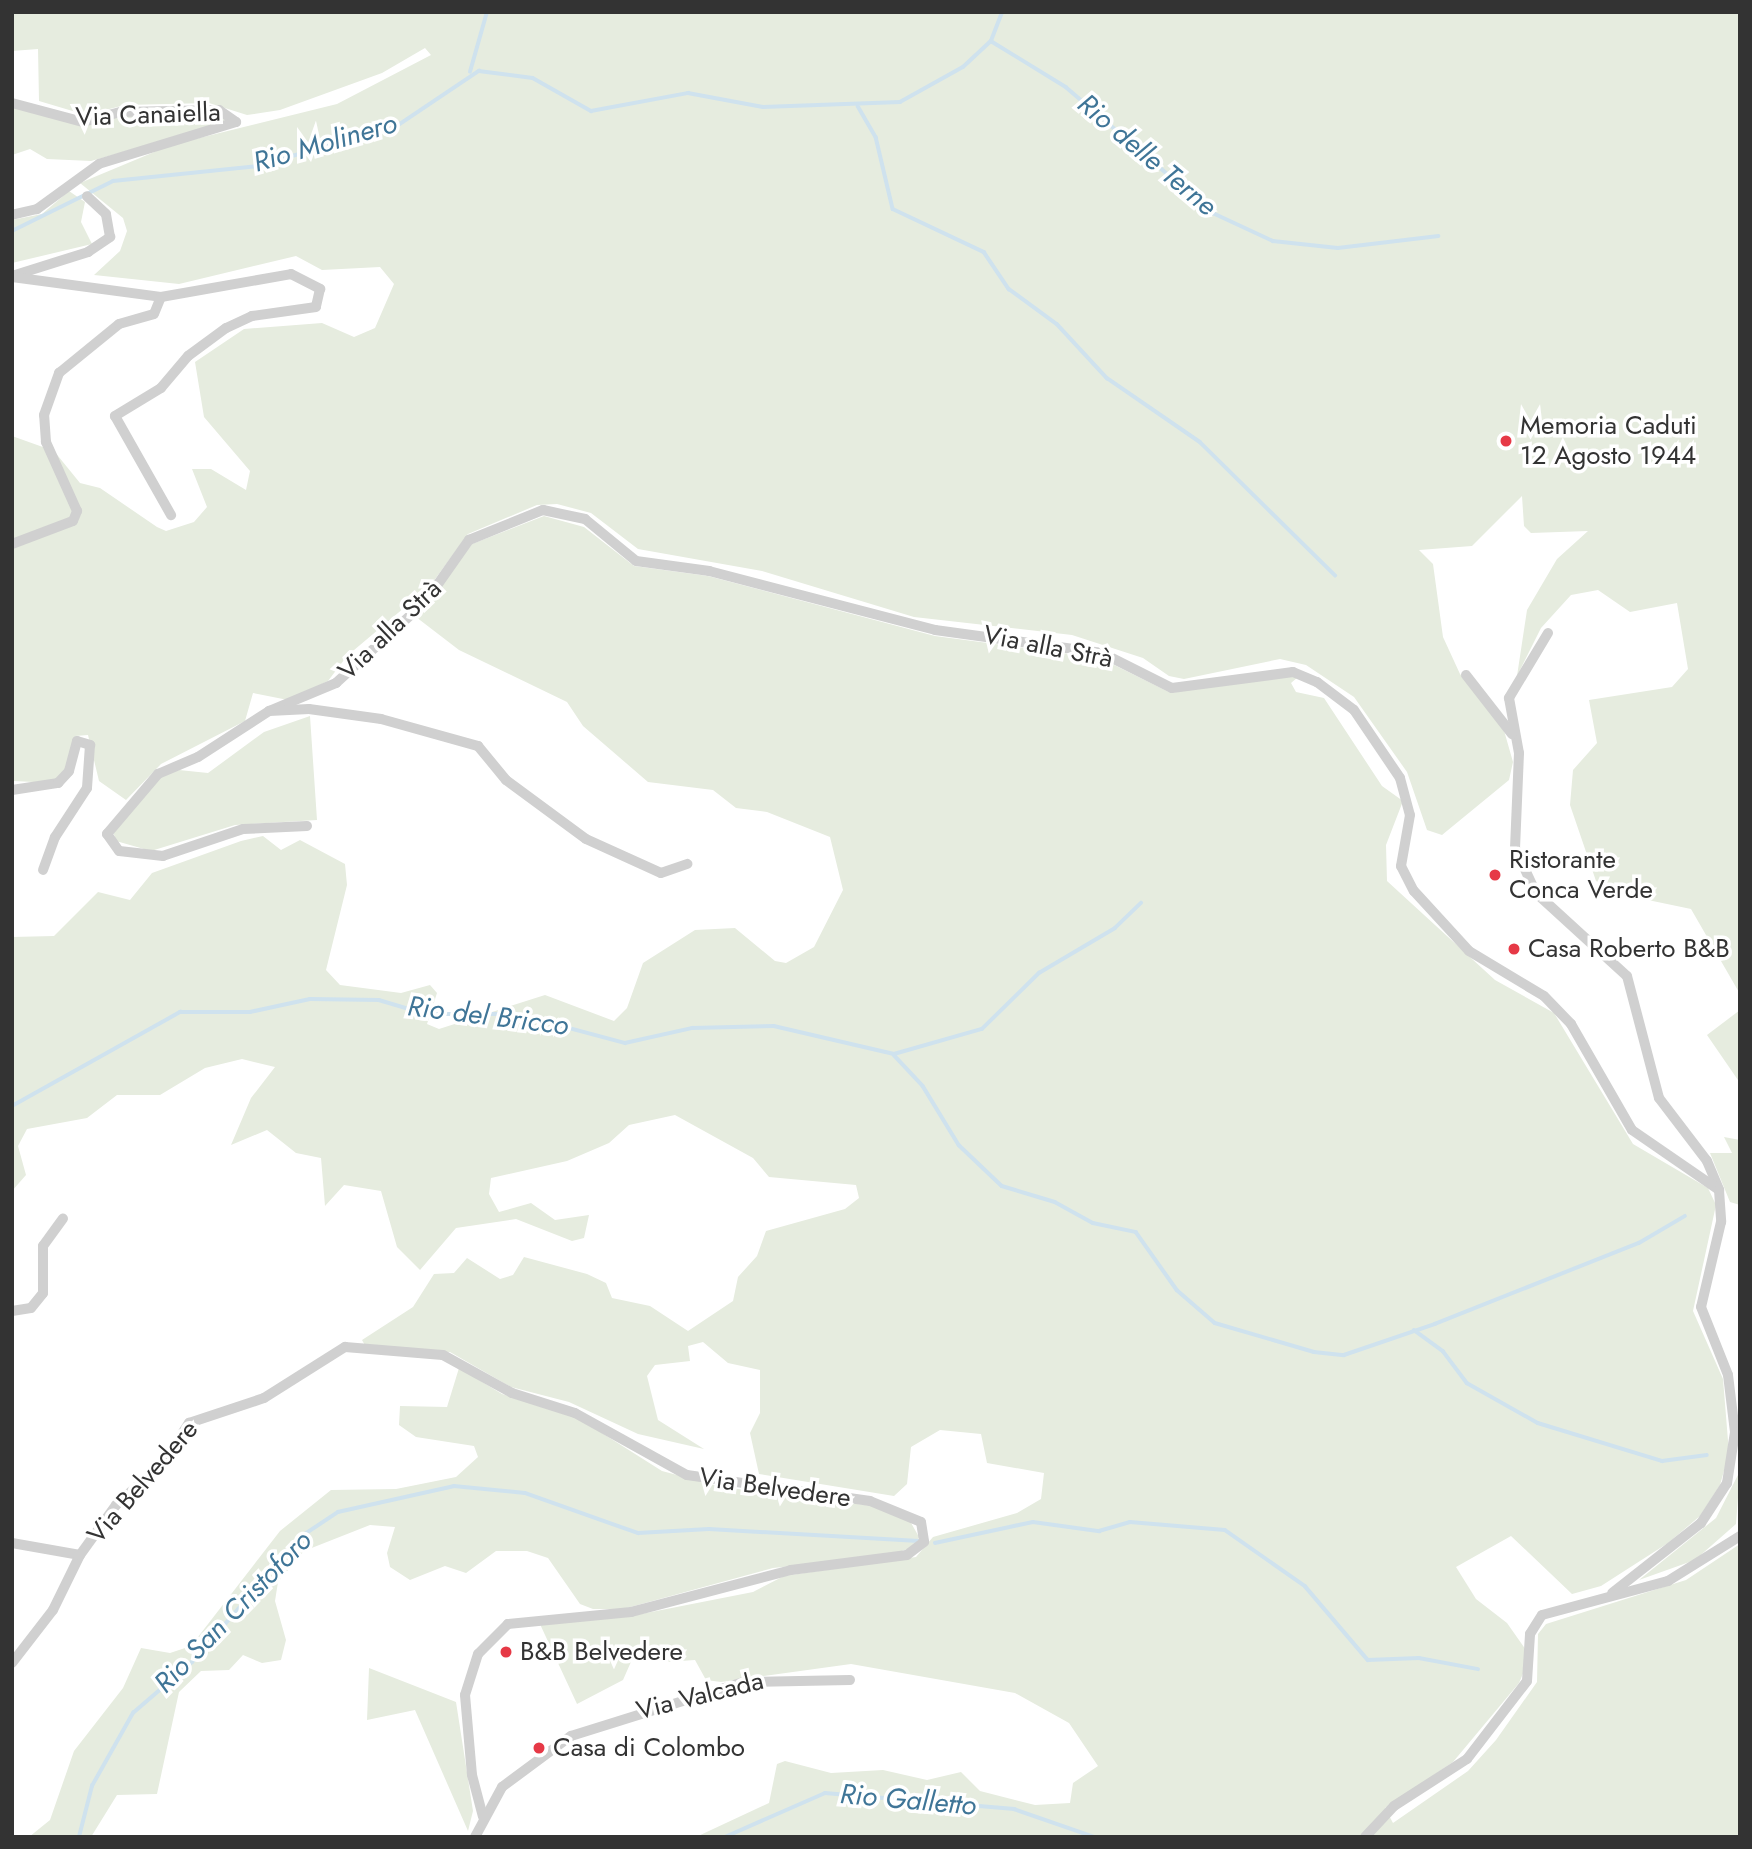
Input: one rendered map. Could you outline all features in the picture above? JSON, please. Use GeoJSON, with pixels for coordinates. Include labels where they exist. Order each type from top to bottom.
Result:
{"type":"FeatureCollection","features":[{"type":"Feature","properties":{"kind":"street","name":"Via Canaiella"},"geometry":{"type":"LineString","coordinates":[[12,103],[83,122],[121,111],[225,110],[236,124],[99,164],[37,209],[12,215]]}},
{"type":"Feature","properties":{"kind":"street"},"geometry":{"type":"LineString","coordinates":[[12,276],[88,252],[110,237],[106,214],[86,196]]}},
{"type":"Feature","properties":{"kind":"street"},"geometry":{"type":"LineString","coordinates":[[12,276],[161,298],[291,274],[314,282],[322,300],[307,311],[252,316],[226,328],[161,388],[116,416],[171,515]]}},
{"type":"Feature","properties":{"kind":"street"},"geometry":{"type":"LineString","coordinates":[[12,544],[73,521],[77,511],[46,442],[44,415],[59,373],[71,357],[119,324],[154,314],[161,298]]}},
{"type":"Feature","properties":{"kind":"street","name":"Via alla Strà"},"geometry":{"type":"LineString","coordinates":[[307,826],[243,829],[163,856],[131,855],[109,843],[107,834],[122,810],[158,774],[198,757],[269,711],[336,683],[426,601],[469,540],[543,510],[585,519],[636,561],[709,571],[935,630],[1102,653],[1172,688],[1293,672],[1354,710],[1400,778],[1410,815],[1401,866],[1414,891],[1469,951],[1544,996],[1571,1024],[1632,1130],[1719,1190]]}},
{"type":"Feature","properties":{"kind":"street"},"geometry":{"type":"LineString","coordinates":[[1548,632],[1509,698],[1520,771],[1512,828],[1525,871],[1536,892],[1600,945],[1627,976],[1659,1098],[1707,1161],[1719,1190],[1721,1222],[1701,1307],[1728,1375],[1735,1432],[1727,1483],[1701,1523],[1612,1593]]}},
{"type":"Feature","properties":{"kind":"street"},"geometry":{"type":"LineString","coordinates":[[1466,675],[1514,737]]}},
{"type":"Feature","properties":{"kind":"street"},"geometry":{"type":"LineString","coordinates":[[269,711],[356,714],[461,739],[482,750],[506,779],[586,839],[661,873],[687,864]]}},
{"type":"Feature","properties":{"kind":"street"},"geometry":{"type":"LineString","coordinates":[[12,790],[58,783],[69,771],[77,741],[90,745],[87,788],[55,837],[43,870]]}},
{"type":"Feature","properties":{"kind":"street"},"geometry":{"type":"LineString","coordinates":[[12,1311],[31,1308],[43,1293],[43,1246],[63,1218]]}},
{"type":"Feature","properties":{"kind":"street","name":"Via Belvedere"},"geometry":{"type":"LineString","coordinates":[[12,1663],[53,1610],[80,1555],[189,1423],[254,1404],[345,1347],[443,1355],[512,1393],[575,1413],[687,1475],[870,1501],[921,1522],[924,1542],[907,1555],[791,1570],[631,1612],[508,1624],[478,1654],[465,1695],[472,1775],[484,1817]]}},
{"type":"Feature","properties":{"kind":"street"},"geometry":{"type":"LineString","coordinates":[[1365,1837],[1394,1806],[1467,1759],[1522,1689],[1531,1669],[1534,1622],[1551,1610],[1668,1581],[1740,1536]]}},
{"type":"Feature","properties":{"kind":"street"},"geometry":{"type":"LineString","coordinates":[[12,1543],[80,1555]]}},
{"type":"Feature","properties":{"kind":"street","name":"Via Valcada"},"geometry":{"type":"LineString","coordinates":[[475,1837],[484,1817],[517,1773],[559,1742],[614,1719],[752,1681],[850,1680]]}},
{"type":"Feature","properties":{"kind":"shaded area"},"geometry":{"type":"Polygon","coordinates":[[[12,12],[1740,12],[1740,994],[1691,909],[1624,895],[1596,881],[1570,805],[1573,770],[1597,743],[1589,700],[1672,687],[1688,669],[1677,603],[1630,612],[1598,590],[1571,595],[1541,628],[1517,676],[1527,610],[1557,559],[1588,531],[1531,533],[1524,526],[1522,496],[1472,546],[1419,550],[1433,564],[1443,637],[1460,674],[1503,727],[1513,762],[1509,780],[1442,835],[1427,830],[1407,772],[1354,697],[1306,665],[1280,659],[1184,679],[1169,676],[1143,658],[1072,635],[914,617],[762,571],[638,549],[591,513],[557,504],[537,505],[468,534],[430,586],[347,656],[328,681],[288,700],[253,693],[245,721],[161,764],[126,800],[99,781],[88,735],[75,736],[69,765],[53,783],[14,781],[12,436],[54,451],[80,483],[100,488],[157,527],[166,531],[194,522],[207,507],[192,469],[211,469],[246,490],[250,471],[204,417],[195,362],[244,329],[322,323],[354,337],[375,328],[394,284],[380,267],[322,270],[296,256],[179,284],[94,275],[120,251],[127,231],[123,218],[80,183],[171,145],[337,104],[431,55],[425,48],[382,73],[280,110],[247,115],[209,103],[125,105],[86,115],[39,101],[38,49],[12,51],[12,12]]]}},
{"type":"Feature","properties":{"kind":"shaded area"},"geometry":{"type":"Polygon","coordinates":[[[12,106],[81,125],[133,114],[180,119],[225,114],[232,121],[91,161],[47,159],[30,149],[12,155],[12,106]]]}},
{"type":"Feature","properties":{"kind":"shaded area"},"geometry":{"type":"Polygon","coordinates":[[[69,191],[85,202],[81,222],[92,244],[12,263],[12,220],[42,214],[69,191]]]}},
{"type":"Feature","properties":{"kind":"shaded area"},"geometry":{"type":"Polygon","coordinates":[[[544,516],[584,527],[634,566],[708,576],[935,636],[1100,658],[1171,693],[1268,675],[1298,677],[1291,683],[1296,692],[1324,698],[1382,786],[1403,801],[1386,845],[1387,881],[1495,980],[1554,1013],[1633,1144],[1708,1188],[1716,1205],[1693,1311],[1723,1379],[1729,1453],[1720,1485],[1700,1516],[1668,1543],[1601,1586],[1572,1594],[1511,1536],[1456,1567],[1476,1599],[1507,1623],[1526,1650],[1527,1664],[1519,1683],[1453,1762],[1385,1808],[1393,1823],[1468,1771],[1496,1740],[1537,1682],[1538,1634],[1546,1624],[1686,1580],[1740,1544],[1740,1837],[696,1837],[769,1803],[777,1764],[785,1761],[831,1773],[883,1770],[927,1780],[961,1772],[980,1791],[1035,1805],[1070,1803],[1073,1783],[1098,1766],[1069,1723],[1015,1693],[851,1664],[721,1682],[706,1680],[695,1660],[666,1662],[649,1651],[634,1655],[623,1680],[577,1704],[539,1622],[636,1615],[753,1592],[784,1576],[916,1557],[933,1537],[1017,1513],[1041,1499],[1044,1473],[987,1463],[981,1434],[940,1430],[911,1447],[907,1484],[894,1496],[759,1474],[750,1433],[760,1413],[760,1370],[728,1363],[703,1342],[688,1346],[690,1361],[655,1365],[647,1376],[658,1420],[704,1449],[638,1434],[569,1402],[511,1387],[450,1352],[367,1349],[362,1340],[413,1307],[434,1274],[454,1273],[467,1258],[500,1279],[513,1275],[524,1257],[587,1274],[606,1283],[612,1298],[650,1306],[688,1331],[733,1301],[738,1277],[757,1256],[766,1231],[845,1209],[859,1198],[856,1185],[769,1177],[753,1158],[675,1115],[629,1125],[609,1143],[567,1161],[491,1178],[489,1194],[499,1212],[531,1203],[555,1220],[589,1215],[584,1238],[572,1241],[516,1219],[456,1228],[420,1270],[397,1247],[381,1191],[344,1185],[325,1206],[321,1158],[296,1153],[267,1130],[231,1145],[251,1098],[275,1067],[242,1059],[205,1068],[160,1095],[117,1095],[87,1118],[27,1129],[18,1146],[26,1175],[12,1191],[12,937],[54,936],[98,892],[130,900],[152,873],[241,841],[263,836],[281,850],[300,840],[345,864],[347,885],[326,970],[340,985],[401,993],[430,985],[437,993],[427,1024],[439,1029],[545,995],[614,1021],[627,1008],[643,963],[695,930],[735,928],[775,961],[786,963],[814,947],[843,890],[830,837],[767,812],[736,808],[713,790],[648,782],[583,726],[567,702],[459,650],[416,617],[472,544],[544,516]]]}},
{"type":"Feature","properties":{"kind":"shaded area"},"geometry":{"type":"Polygon","coordinates":[[[310,716],[317,820],[235,825],[151,851],[116,841],[113,831],[159,778],[179,770],[208,773],[264,732],[310,716]]]}},
{"type":"Feature","properties":{"kind":"shaded area"},"geometry":{"type":"Polygon","coordinates":[[[1740,1010],[1740,1083],[1707,1035],[1740,1010]]]}},
{"type":"Feature","properties":{"kind":"shaded area"},"geometry":{"type":"Polygon","coordinates":[[[1724,1137],[1740,1140],[1740,1205],[1730,1202],[1710,1153],[1732,1153],[1724,1137]]]}},
{"type":"Feature","properties":{"kind":"shaded area"},"geometry":{"type":"Polygon","coordinates":[[[459,1368],[502,1394],[575,1416],[662,1471],[722,1487],[881,1507],[910,1521],[919,1537],[914,1547],[886,1556],[773,1568],[623,1609],[593,1609],[580,1604],[548,1558],[527,1551],[496,1551],[466,1573],[445,1566],[410,1580],[390,1567],[387,1553],[395,1527],[370,1525],[304,1551],[278,1582],[275,1601],[286,1640],[281,1660],[262,1663],[243,1655],[229,1670],[201,1671],[179,1692],[157,1794],[117,1795],[91,1837],[29,1837],[50,1820],[74,1751],[123,1688],[141,1648],[170,1653],[191,1646],[280,1531],[331,1490],[396,1489],[456,1477],[478,1457],[474,1446],[416,1437],[399,1425],[400,1406],[447,1407],[459,1368]]]}},
{"type":"Feature","properties":{"kind":"shaded area"},"geometry":{"type":"Polygon","coordinates":[[[1740,1471],[1736,1524],[1695,1560],[1639,1580],[1716,1518],[1740,1471]]]}},
{"type":"Feature","properties":{"kind":"shaded area"},"geometry":{"type":"Polygon","coordinates":[[[369,1668],[456,1702],[473,1811],[468,1831],[415,1710],[367,1720],[369,1668]]]}},
{"type":"Feature","properties":{"kind":"waterway"},"geometry":{"type":"LineString","coordinates":[[470,72],[487,12]]}},
{"type":"Feature","properties":{"kind":"waterway","name":"Rio Molinero"},"geometry":{"type":"LineString","coordinates":[[12,231],[113,181],[257,166],[397,126],[479,71],[533,78],[591,111],[688,93],[763,107],[900,102],[963,67],[991,41],[1002,12]]}},
{"type":"Feature","properties":{"kind":"waterway","name":"Rio delle Terne"},"geometry":{"type":"LineString","coordinates":[[991,41],[1066,87],[1213,213],[1273,241],[1338,248],[1438,236]]}},
{"type":"Feature","properties":{"kind":"waterway"},"geometry":{"type":"LineString","coordinates":[[858,106],[876,137],[893,209],[984,252],[1009,289],[1057,324],[1107,378],[1200,442],[1335,575]]}},
{"type":"Feature","properties":{"kind":"waterway","name":"Rio del Bricco"},"geometry":{"type":"LineString","coordinates":[[12,1106],[180,1012],[250,1012],[310,999],[379,1000],[426,1014],[517,1014],[625,1043],[692,1028],[774,1026],[894,1054],[982,1029],[1039,973],[1115,928],[1141,903]]}},
{"type":"Feature","properties":{"kind":"waterway"},"geometry":{"type":"LineString","coordinates":[[894,1055],[923,1086],[959,1145],[1002,1186],[1055,1202],[1093,1223],[1136,1232],[1177,1290],[1215,1323],[1314,1352],[1344,1355],[1435,1324],[1639,1243],[1685,1216]]}},
{"type":"Feature","properties":{"kind":"waterway"},"geometry":{"type":"LineString","coordinates":[[1414,1330],[1443,1351],[1467,1383],[1538,1423],[1662,1461],[1707,1455]]}},
{"type":"Feature","properties":{"kind":"waterway","name":"Rio San Cristoforo"},"geometry":{"type":"LineString","coordinates":[[79,1837],[92,1786],[133,1713],[192,1662],[302,1536],[338,1512],[454,1486],[525,1493],[638,1533],[709,1529],[919,1541]]}},
{"type":"Feature","properties":{"kind":"waterway","name":"Rio San Cristoforo"},"geometry":{"type":"LineString","coordinates":[[935,1543],[1033,1522],[1099,1531],[1130,1522],[1225,1530],[1305,1586],[1368,1660],[1419,1658],[1478,1669]]}},
{"type":"Feature","properties":{"kind":"waterway","name":"Rio Galletto"},"geometry":{"type":"LineString","coordinates":[[725,1837],[825,1793],[1014,1809],[1095,1837]]}},
{"type":"Feature","properties":{"kind":"place","name":"Memoria Caduti 12 Agosto 1944"},"geometry":{"type":"Point","coordinates":[1506,441]}},
{"type":"Feature","properties":{"kind":"place","name":"Ristorante Conca Verde"},"geometry":{"type":"Point","coordinates":[1495,875]}},
{"type":"Feature","properties":{"kind":"place","name":"Casa Roberto B&B"},"geometry":{"type":"Point","coordinates":[1514,949]}},
{"type":"Feature","properties":{"kind":"place","name":"B&B Belvedere"},"geometry":{"type":"Point","coordinates":[506,1652]}},
{"type":"Feature","properties":{"kind":"place","name":"Casa di Colombo"},"geometry":{"type":"Point","coordinates":[539,1748]}}]}
